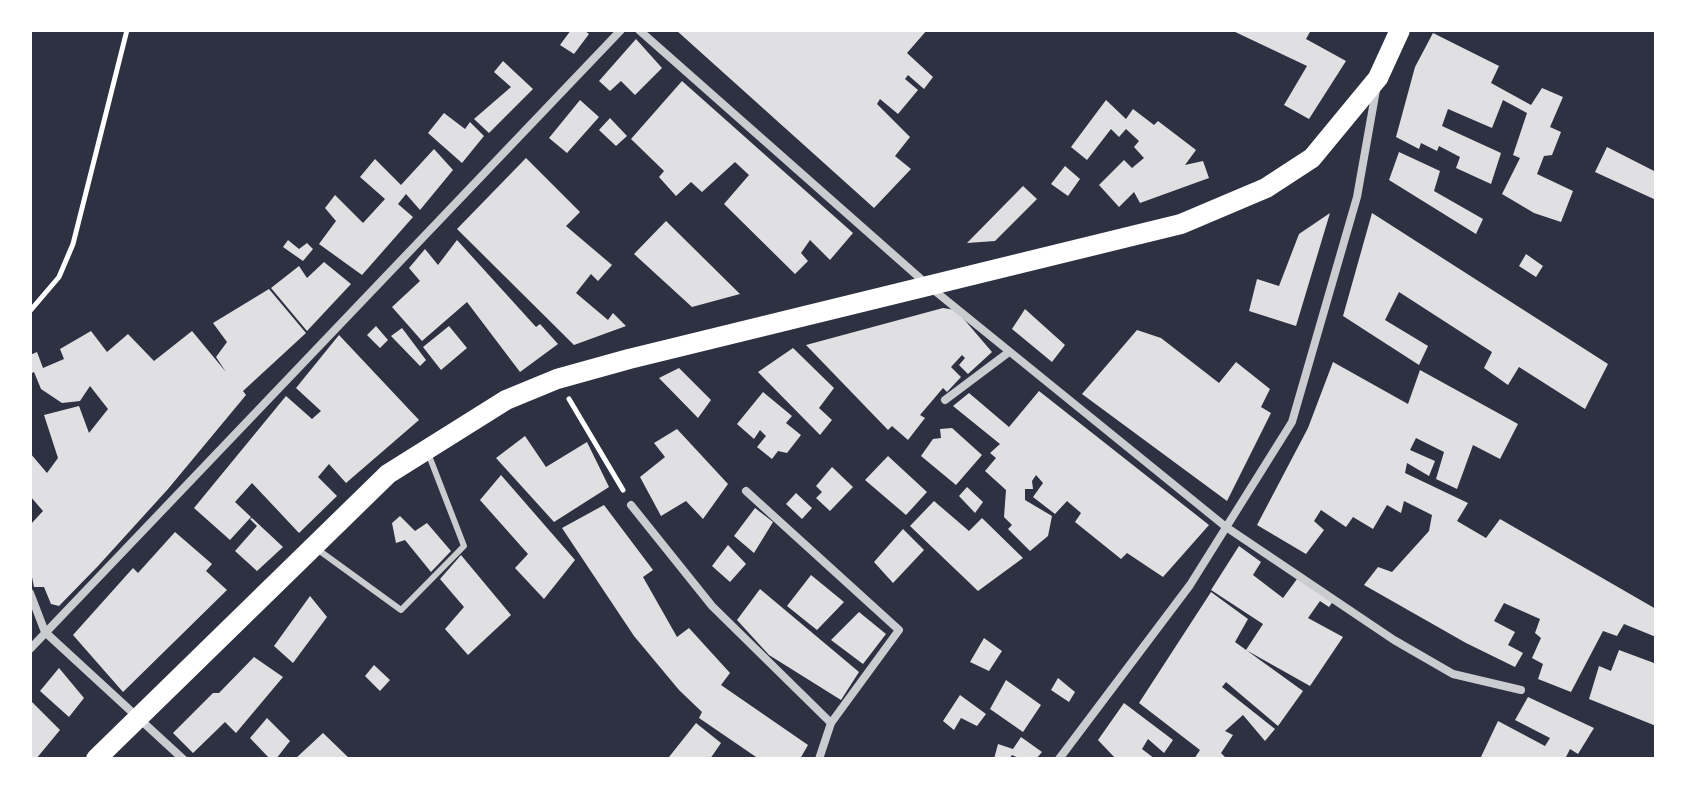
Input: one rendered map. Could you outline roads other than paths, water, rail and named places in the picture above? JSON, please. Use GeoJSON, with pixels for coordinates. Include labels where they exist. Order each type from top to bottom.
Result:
{"type":"FeatureCollection","features":[{"type":"Feature","properties":{"kind":"main road"},"geometry":{"type":"LineString","coordinates":[[96,759],[388,474],[506,400],[557,379],[1181,224],[1266,188],[1312,158],[1378,78],[1400,30]]}},
{"type":"Feature","properties":{"kind":"street"},"geometry":{"type":"LineString","coordinates":[[30,649],[621,30]]}},
{"type":"Feature","properties":{"kind":"street"},"geometry":{"type":"LineString","coordinates":[[639,30],[930,287],[1226,527],[1394,640],[1453,674],[1521,690]]}},
{"type":"Feature","properties":{"kind":"street"},"geometry":{"type":"LineString","coordinates":[[1059,759],[1190,585],[1292,422],[1357,197],[1378,78]]}},
{"type":"Feature","properties":{"kind":"street"},"geometry":{"type":"LineString","coordinates":[[945,400],[1009,352]]}},
{"type":"Feature","properties":{"kind":"street"},"geometry":{"type":"LineString","coordinates":[[746,491],[899,630],[831,723],[819,759]]}},
{"type":"Feature","properties":{"kind":"street"},"geometry":{"type":"LineString","coordinates":[[631,505],[712,606],[831,723]]}},
{"type":"Feature","properties":{"kind":"street"},"geometry":{"type":"LineString","coordinates":[[30,593],[45,632],[183,759]]}},
{"type":"Feature","properties":{"kind":"lane"},"geometry":{"type":"LineString","coordinates":[[314,547],[401,610],[464,546],[427,450]]}}]}
